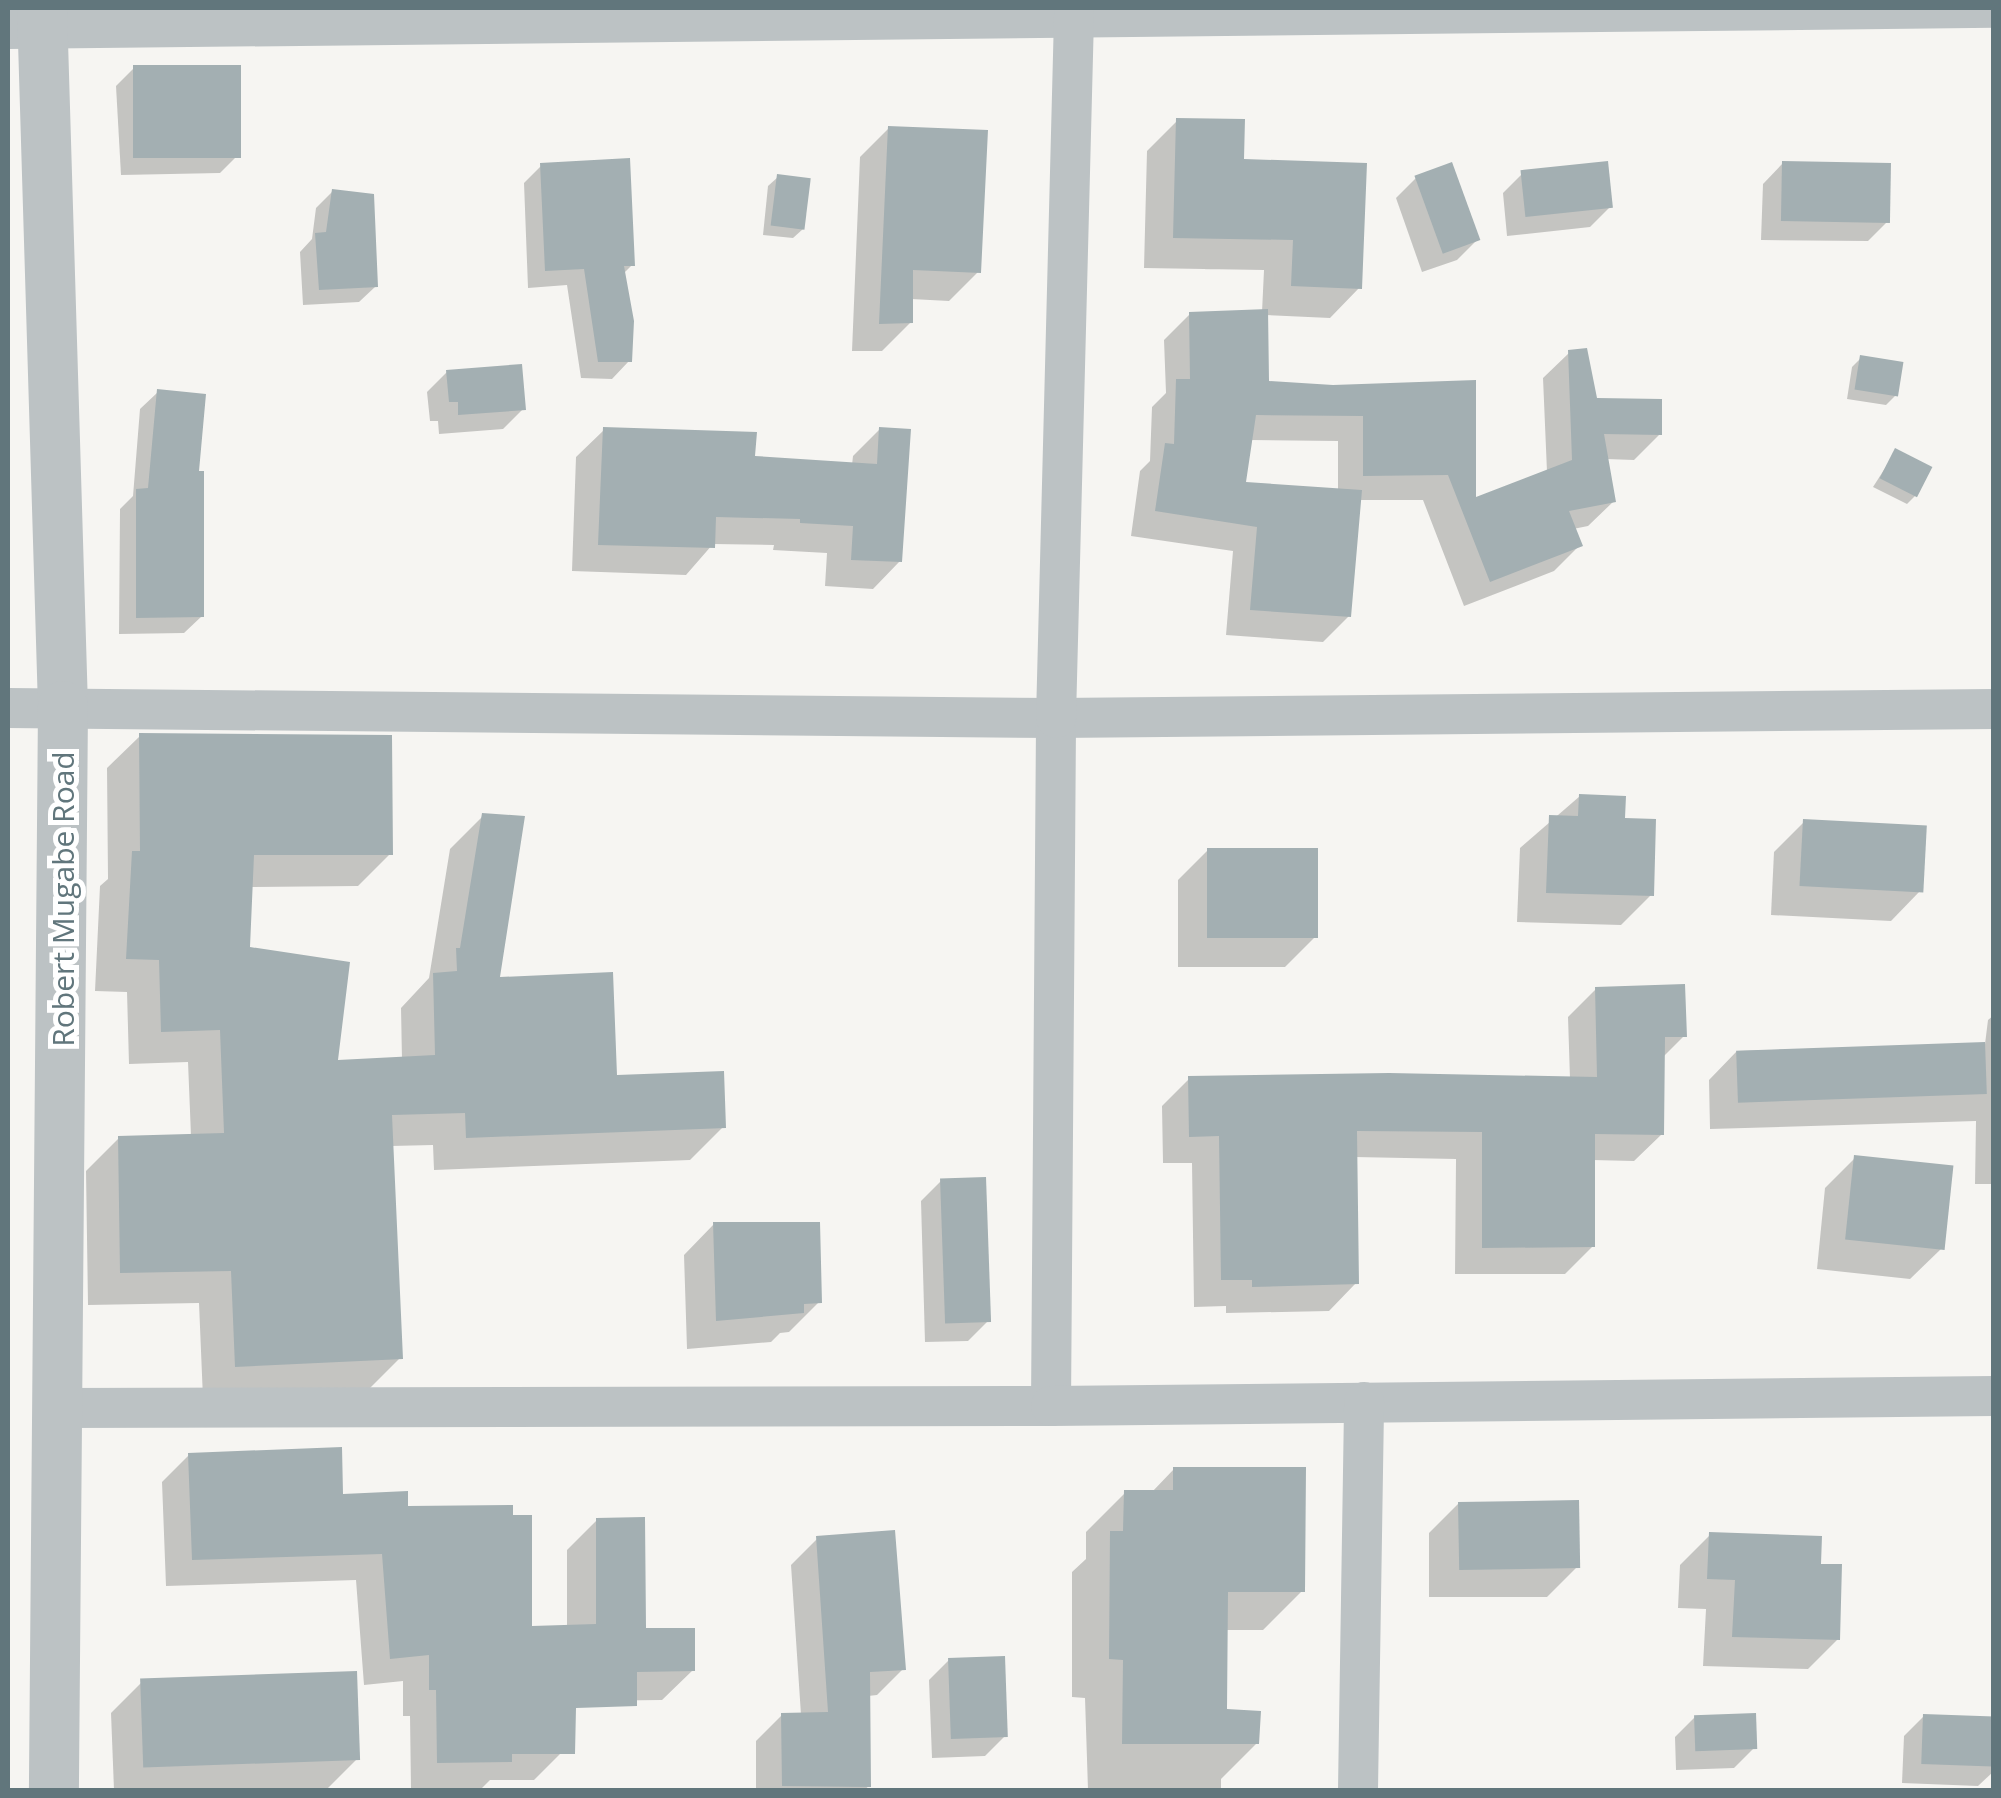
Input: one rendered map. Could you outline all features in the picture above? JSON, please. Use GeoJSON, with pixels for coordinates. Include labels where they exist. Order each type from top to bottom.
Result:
{"type":"FeatureCollection","features":[{"type":"Feature","properties":{"kind":"street"},"geometry":{"type":"LineString","coordinates":[[31,22],[1994,8]]}},
{"type":"Feature","properties":{"kind":"street"},"geometry":{"type":"LineString","coordinates":[[1051,1406],[1056,718],[1074,15]]}},
{"type":"Feature","properties":{"kind":"street","name":"Robert Mugabe Road"},"geometry":{"type":"LineString","coordinates":[[31,22],[64,706],[54,1790]]}},
{"type":"Feature","properties":{"kind":"street"},"geometry":{"type":"LineString","coordinates":[[8,708],[1056,718],[1994,708]]}},
{"type":"Feature","properties":{"kind":"street"},"geometry":{"type":"LineString","coordinates":[[60,1408],[1051,1406],[1994,1396]]}},
{"type":"Feature","properties":{"kind":"street"},"geometry":{"type":"LineString","coordinates":[[1358,1790],[1364,1402]]}},
{"type":"Feature","properties":{"kind":"building"},"geometry":{"type":"Polygon","coordinates":[[[133,65],[241,65],[241,158],[133,158],[133,65]]]}},
{"type":"Feature","properties":{"kind":"building"},"geometry":{"type":"Polygon","coordinates":[[[1176,118],[1245,119],[1244,159],[1367,163],[1362,289],[1291,286],[1293,240],[1173,238],[1176,118]]]}},
{"type":"Feature","properties":{"kind":"building"},"geometry":{"type":"Polygon","coordinates":[[[888,126],[988,130],[981,273],[913,270],[913,323],[879,324],[888,126]]]}},
{"type":"Feature","properties":{"kind":"building"},"geometry":{"type":"Polygon","coordinates":[[[630,158],[635,266],[624,266],[634,321],[632,362],[598,362],[584,269],[545,271],[540,163],[630,158]]]}},
{"type":"Feature","properties":{"kind":"building"},"geometry":{"type":"Polygon","coordinates":[[[1608,161],[1613,208],[1525,217],[1520,170],[1608,161]]]}},
{"type":"Feature","properties":{"kind":"building"},"geometry":{"type":"Polygon","coordinates":[[[1782,161],[1891,163],[1890,223],[1781,221],[1782,161]]]}},
{"type":"Feature","properties":{"kind":"building"},"geometry":{"type":"Polygon","coordinates":[[[1452,162],[1480,240],[1443,254],[1414,176],[1452,162]]]}},
{"type":"Feature","properties":{"kind":"building"},"geometry":{"type":"Polygon","coordinates":[[[777,174],[811,178],[804,230],[771,226],[777,174]]]}},
{"type":"Feature","properties":{"kind":"building"},"geometry":{"type":"Polygon","coordinates":[[[332,189],[374,194],[378,287],[319,290],[315,233],[326,232],[332,189]]]}},
{"type":"Feature","properties":{"kind":"building"},"geometry":{"type":"Polygon","coordinates":[[[1268,309],[1269,381],[1333,385],[1476,380],[1476,497],[1572,460],[1568,350],[1587,348],[1597,398],[1662,399],[1662,435],[1604,434],[1616,502],[1569,511],[1583,546],[1490,582],[1448,475],[1363,476],[1363,416],[1256,415],[1246,482],[1362,490],[1351,617],[1250,610],[1257,527],[1155,511],[1165,443],[1174,444],[1176,379],[1190,379],[1189,312],[1268,309]]]}},
{"type":"Feature","properties":{"kind":"building"},"geometry":{"type":"Polygon","coordinates":[[[1860,355],[1903,362],[1898,396],[1855,390],[1860,355]]]}},
{"type":"Feature","properties":{"kind":"building"},"geometry":{"type":"Polygon","coordinates":[[[522,364],[526,410],[458,415],[458,402],[449,402],[446,370],[522,364]]]}},
{"type":"Feature","properties":{"kind":"building"},"geometry":{"type":"Polygon","coordinates":[[[157,389],[206,394],[199,471],[204,471],[204,617],[136,618],[136,489],[148,488],[157,389]]]}},
{"type":"Feature","properties":{"kind":"building"},"geometry":{"type":"Polygon","coordinates":[[[603,427],[757,432],[755,456],[877,464],[879,427],[911,429],[902,562],[851,560],[853,526],[800,523],[800,519],[716,517],[715,548],[598,545],[603,427]]]}},
{"type":"Feature","properties":{"kind":"building"},"geometry":{"type":"Polygon","coordinates":[[[1895,448],[1932,467],[1917,497],[1880,478],[1895,448]]]}},
{"type":"Feature","properties":{"kind":"building"},"geometry":{"type":"Polygon","coordinates":[[[139,733],[392,735],[393,855],[254,855],[250,947],[350,962],[338,1060],[435,1055],[433,973],[457,971],[456,948],[460,948],[482,813],[525,816],[500,977],[613,972],[617,1075],[724,1071],[726,1128],[466,1138],[465,1113],[392,1115],[403,1359],[235,1367],[231,1271],[120,1273],[118,1136],[224,1133],[220,1030],[161,1032],[159,960],[126,959],[132,851],[140,851],[139,733]]]}},
{"type":"Feature","properties":{"kind":"building"},"geometry":{"type":"Polygon","coordinates":[[[1579,794],[1626,796],[1625,818],[1656,819],[1654,896],[1546,893],[1549,815],[1578,816],[1579,794]]]}},
{"type":"Feature","properties":{"kind":"building"},"geometry":{"type":"Polygon","coordinates":[[[1803,819],[1927,825],[1923,892],[1799,886],[1803,819]]]}},
{"type":"Feature","properties":{"kind":"building"},"geometry":{"type":"Polygon","coordinates":[[[1207,848],[1318,848],[1318,938],[1207,938],[1207,848]]]}},
{"type":"Feature","properties":{"kind":"building"},"geometry":{"type":"Polygon","coordinates":[[[1685,984],[1687,1037],[1665,1037],[1664,1135],[1595,1134],[1595,1247],[1482,1248],[1482,1132],[1357,1131],[1359,1284],[1252,1287],[1252,1280],[1221,1280],[1219,1136],[1189,1137],[1188,1076],[1389,1073],[1597,1077],[1595,987],[1685,984]]]}},
{"type":"Feature","properties":{"kind":"building"},"geometry":{"type":"Polygon","coordinates":[[[1985,1042],[1987,1094],[1738,1103],[1736,1051],[1985,1042]]]}},
{"type":"Feature","properties":{"kind":"building"},"geometry":{"type":"Polygon","coordinates":[[[1854,1155],[1953,1165],[1945,1250],[1845,1240],[1854,1155]]]}},
{"type":"Feature","properties":{"kind":"building"},"geometry":{"type":"Polygon","coordinates":[[[986,1177],[991,1322],[945,1324],[940,1179],[986,1177]]]}},
{"type":"Feature","properties":{"kind":"building"},"geometry":{"type":"Polygon","coordinates":[[[713,1222],[820,1222],[822,1303],[804,1304],[804,1313],[716,1321],[713,1222]]]}},
{"type":"Feature","properties":{"kind":"building"},"geometry":{"type":"Polygon","coordinates":[[[342,1447],[343,1494],[408,1491],[408,1506],[513,1505],[513,1515],[532,1515],[532,1626],[596,1624],[596,1518],[645,1517],[646,1628],[695,1628],[695,1671],[637,1672],[637,1706],[576,1708],[575,1754],[512,1754],[512,1762],[437,1763],[436,1690],[429,1690],[429,1655],[390,1659],[382,1554],[192,1560],[188,1453],[342,1447]]]}},
{"type":"Feature","properties":{"kind":"building"},"geometry":{"type":"Polygon","coordinates":[[[1173,1467],[1306,1467],[1305,1592],[1228,1592],[1227,1709],[1261,1711],[1259,1744],[1122,1744],[1123,1660],[1109,1659],[1110,1531],[1123,1531],[1124,1490],[1173,1490],[1173,1467]]]}},
{"type":"Feature","properties":{"kind":"building"},"geometry":{"type":"Polygon","coordinates":[[[1579,1500],[1580,1568],[1459,1570],[1458,1502],[1579,1500]]]}},
{"type":"Feature","properties":{"kind":"building"},"geometry":{"type":"Polygon","coordinates":[[[895,1530],[906,1670],[870,1672],[871,1787],[782,1786],[781,1713],[828,1712],[816,1536],[895,1530]]]}},
{"type":"Feature","properties":{"kind":"building"},"geometry":{"type":"Polygon","coordinates":[[[1709,1532],[1822,1536],[1821,1564],[1842,1564],[1840,1640],[1732,1637],[1735,1580],[1707,1579],[1709,1532]]]}},
{"type":"Feature","properties":{"kind":"building"},"geometry":{"type":"Polygon","coordinates":[[[1005,1656],[1008,1737],[951,1739],[948,1658],[1005,1656]]]}},
{"type":"Feature","properties":{"kind":"building"},"geometry":{"type":"Polygon","coordinates":[[[357,1671],[360,1760],[143,1768],[140,1679],[357,1671]]]}},
{"type":"Feature","properties":{"kind":"building"},"geometry":{"type":"Polygon","coordinates":[[[1756,1713],[1757,1749],[1695,1751],[1694,1715],[1756,1713]]]}},
{"type":"Feature","properties":{"kind":"building"},"geometry":{"type":"Polygon","coordinates":[[[1923,1714],[1994,1716],[1992,1766],[1921,1764],[1923,1714]]]}}]}
